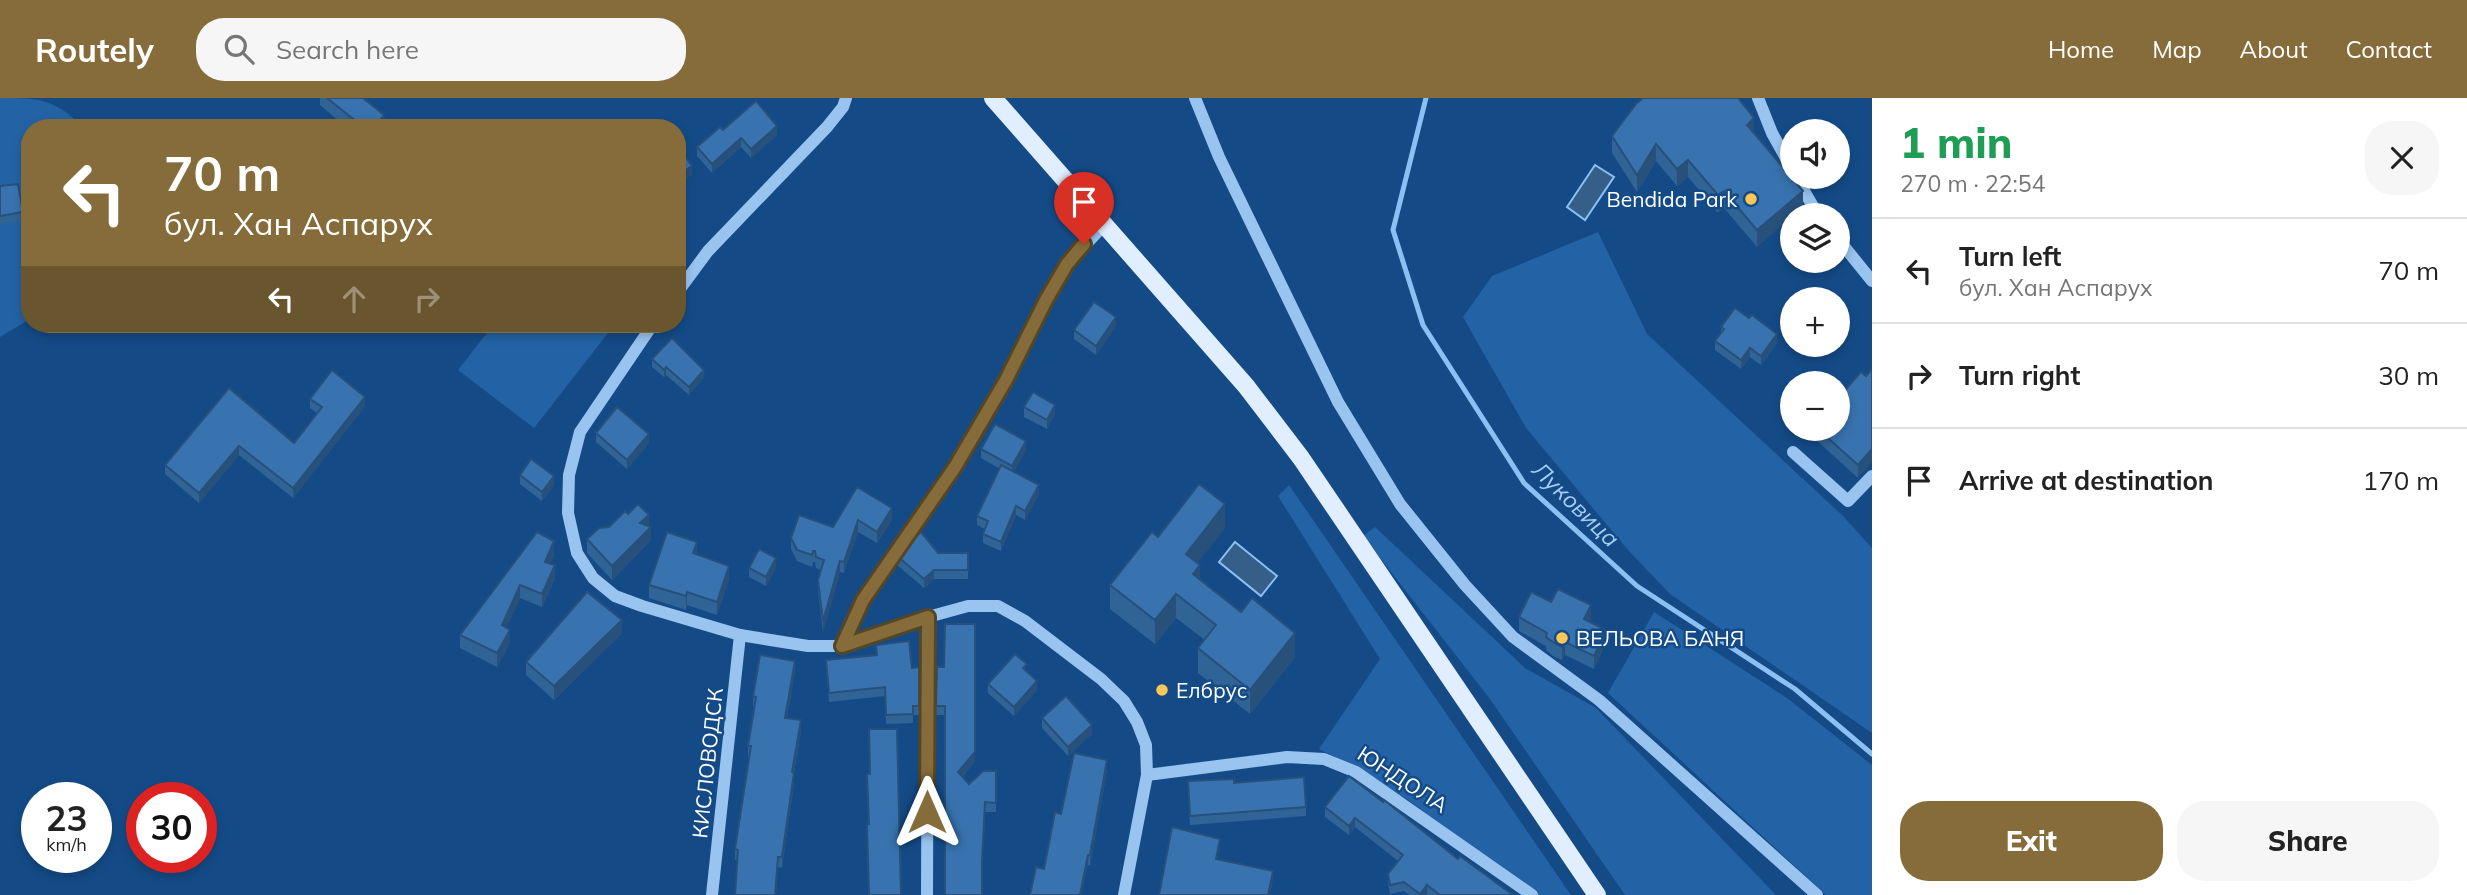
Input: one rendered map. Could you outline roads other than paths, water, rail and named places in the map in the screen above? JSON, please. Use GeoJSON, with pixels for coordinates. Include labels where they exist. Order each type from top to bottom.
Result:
{"type":"FeatureCollection","features":[{"type":"Feature","properties":{"kind":"main road"},"geometry":{"type":"LineString","coordinates":[[993,98],[1246,386],[1301,458],[1597,895]]}},
{"type":"Feature","properties":{"kind":"street"},"geometry":{"type":"LineString","coordinates":[[686,281],[708,251],[827,127],[843,107],[846,98]]}},
{"type":"Feature","properties":{"kind":"street"},"geometry":{"type":"LineString","coordinates":[[1195,98],[1219,157],[1338,402],[1400,504],[1465,585],[1513,637],[1599,700],[1817,895]]}},
{"type":"Feature","properties":{"kind":"street"},"geometry":{"type":"LineString","coordinates":[[1758,98],[1780,147]]}},
{"type":"Feature","properties":{"kind":"street"},"geometry":{"type":"LineString","coordinates":[[842,646],[863,600],[889,559],[934,499],[1006,380],[1067,264],[1104,225]]}},
{"type":"Feature","properties":{"kind":"street"},"geometry":{"type":"LineString","coordinates":[[1850,254],[1872,281]]}},
{"type":"Feature","properties":{"kind":"street"},"geometry":{"type":"LineString","coordinates":[[647,333],[580,432],[569,475],[568,513],[577,553],[593,578],[615,596],[740,635],[808,646],[842,646],[968,606],[998,606],[1026,621],[1124,701],[1137,722],[1146,745],[1147,775],[1124,895]]}},
{"type":"Feature","properties":{"kind":"street"},"geometry":{"type":"LineString","coordinates":[[1793,452],[1848,500],[1872,476]]}},
{"type":"Feature","properties":{"kind":"street"},"geometry":{"type":"LineString","coordinates":[[927,895],[928,617]]}},
{"type":"Feature","properties":{"kind":"street","name":"КИСЛОВОДСК"},"geometry":{"type":"LineString","coordinates":[[712,895],[740,635]]}},
{"type":"Feature","properties":{"kind":"street","name":"ЮНДОЛА"},"geometry":{"type":"LineString","coordinates":[[1147,775],[1287,757],[1324,758],[1356,772],[1532,895]]}},
{"type":"Feature","properties":{"kind":"waterway","name":"Луковица"},"geometry":{"type":"LineString","coordinates":[[1426,98],[1393,230],[1423,325],[1524,483],[1637,586],[1795,689],[1872,754]]}},
{"type":"Feature","properties":{"kind":"place","name":"Bendida Park"},"geometry":{"type":"Point","coordinates":[1751,199]}},
{"type":"Feature","properties":{"kind":"place","name":"ВЕЛЬОВА БАНЯ"},"geometry":{"type":"Point","coordinates":[1562,638]}},
{"type":"Feature","properties":{"kind":"place","name":"Елбрус"},"geometry":{"type":"Point","coordinates":[1162,690]}}]}
